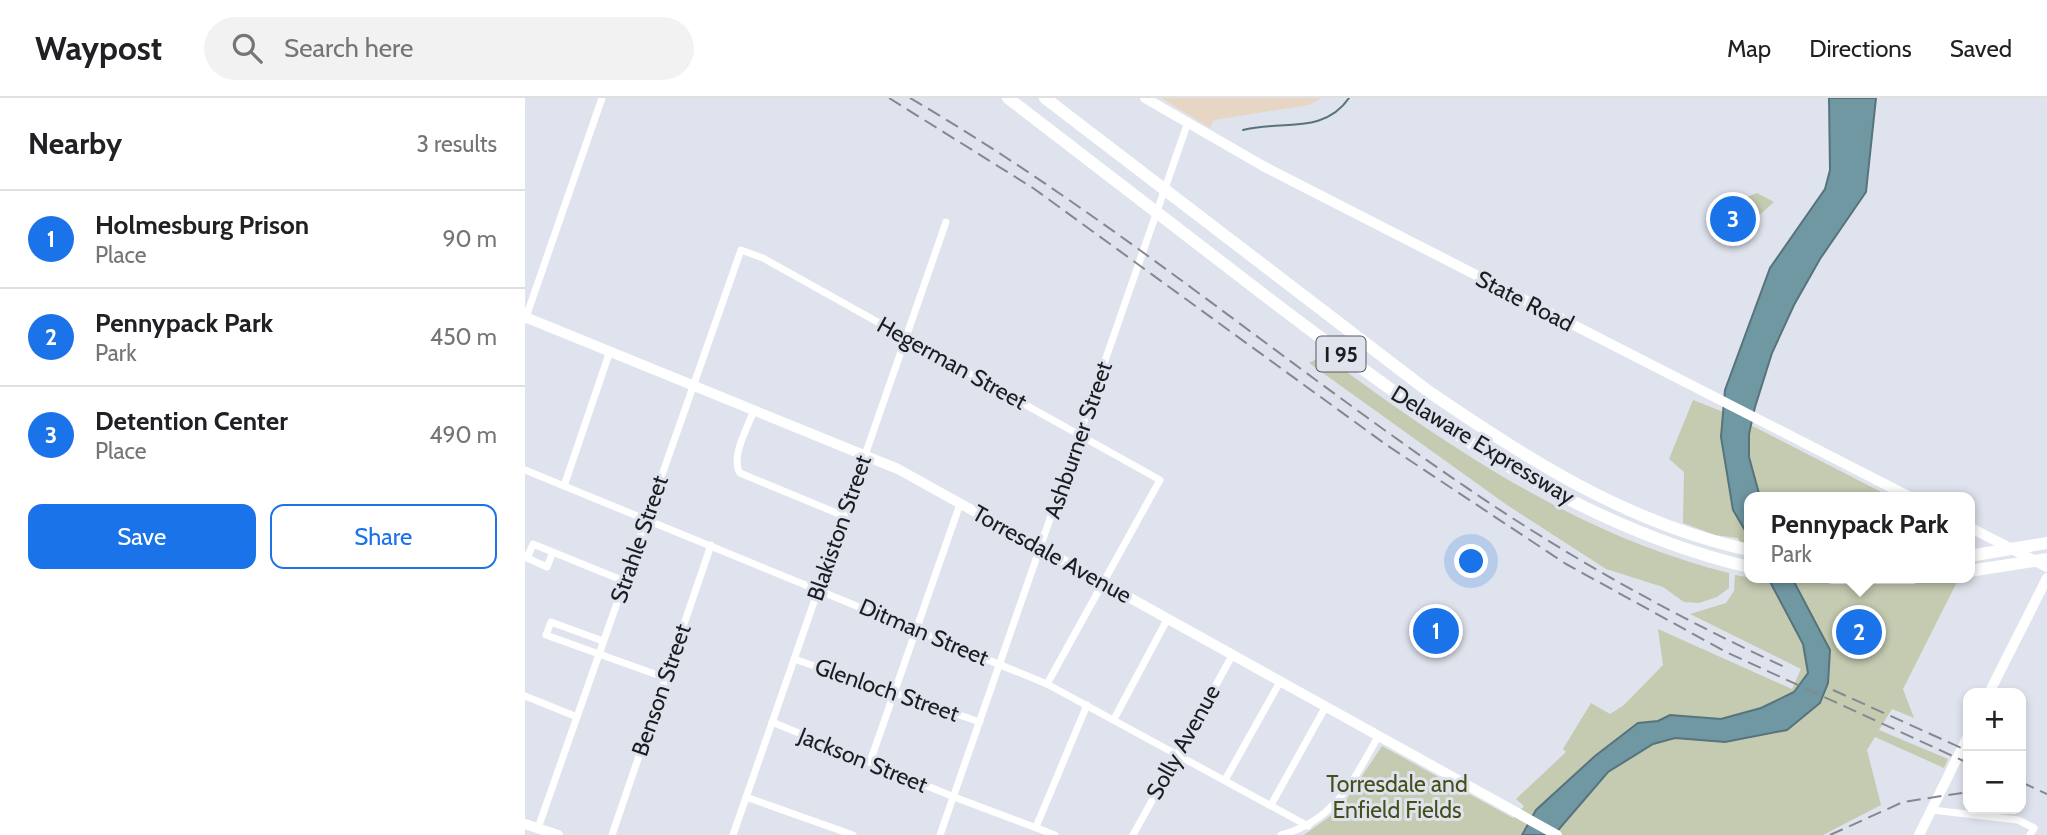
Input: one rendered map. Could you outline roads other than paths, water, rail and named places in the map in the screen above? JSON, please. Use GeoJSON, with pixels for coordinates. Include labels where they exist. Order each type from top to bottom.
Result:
{"type":"FeatureCollection","features":[{"type":"Feature","properties":{"kind":"highway","name":"Delaware Expressway"},"geometry":{"type":"LineString","coordinates":[[1009,98],[1408,403],[1485,452],[1576,503],[1644,534],[1706,556],[1744,565]]}},
{"type":"Feature","properties":{"kind":"highway","name":"Delaware Expressway"},"geometry":{"type":"LineString","coordinates":[[1045,98],[1417,383],[1484,430],[1587,491],[1699,537],[1744,549]]}},
{"type":"Feature","properties":{"kind":"highway"},"geometry":{"type":"LineString","coordinates":[[1975,555],[2047,543]]}},
{"type":"Feature","properties":{"kind":"highway"},"geometry":{"type":"LineString","coordinates":[[1975,570],[2047,559]]}},
{"type":"Feature","properties":{"kind":"main road","name":"State Road"},"geometry":{"type":"LineString","coordinates":[[1145,98],[1187,125],[1900,492]]}},
{"type":"Feature","properties":{"kind":"main road","name":"Torresdale Avenue"},"geometry":{"type":"LineString","coordinates":[[525,318],[898,469],[1557,835]]}},
{"type":"Feature","properties":{"kind":"main road"},"geometry":{"type":"LineString","coordinates":[[1975,530],[2047,567]]}},
{"type":"Feature","properties":{"kind":"main road"},"geometry":{"type":"LineString","coordinates":[[1992,688],[2047,578]]}},
{"type":"Feature","properties":{"kind":"main road"},"geometry":{"type":"LineString","coordinates":[[1919,835],[1963,746]]}},
{"type":"Feature","properties":{"kind":"main road"},"geometry":{"type":"LineString","coordinates":[[525,824],[558,835]]}},
{"type":"Feature","properties":{"kind":"street"},"geometry":{"type":"LineString","coordinates":[[525,318],[602,98]]}},
{"type":"Feature","properties":{"kind":"street","name":"Ashburner Street"},"geometry":{"type":"LineString","coordinates":[[940,835],[1187,125]]}},
{"type":"Feature","properties":{"kind":"street","name":"Blakiston Street"},"geometry":{"type":"LineString","coordinates":[[733,835],[946,222]]}},
{"type":"Feature","properties":{"kind":"street","name":"Hegerman Street"},"geometry":{"type":"LineString","coordinates":[[741,250],[762,258],[906,337],[1160,481],[1104,582]]}},
{"type":"Feature","properties":{"kind":"street","name":"Strahle Street"},"geometry":{"type":"LineString","coordinates":[[538,828],[741,250]]}},
{"type":"Feature","properties":{"kind":"street"},"geometry":{"type":"LineString","coordinates":[[564,486],[610,351]]}},
{"type":"Feature","properties":{"kind":"street"},"geometry":{"type":"LineString","coordinates":[[754,410],[736,462],[738,469],[745,476],[844,516]]}},
{"type":"Feature","properties":{"kind":"street","name":"Ditman Street"},"geometry":{"type":"LineString","coordinates":[[525,470],[917,628],[1047,684],[1308,825]]}},
{"type":"Feature","properties":{"kind":"street"},"geometry":{"type":"LineString","coordinates":[[870,762],[960,503]]}},
{"type":"Feature","properties":{"kind":"street","name":"Benson Street"},"geometry":{"type":"LineString","coordinates":[[611,835],[712,545]]}},
{"type":"Feature","properties":{"kind":"street"},"geometry":{"type":"LineString","coordinates":[[553,552],[624,581]]}},
{"type":"Feature","properties":{"kind":"street"},"geometry":{"type":"LineString","coordinates":[[1047,684],[1104,582]]}},
{"type":"Feature","properties":{"kind":"street"},"geometry":{"type":"LineString","coordinates":[[1114,719],[1168,618]]}},
{"type":"Feature","properties":{"kind":"street"},"geometry":{"type":"LineString","coordinates":[[603,641],[551,622],[546,635],[592,654],[599,652],[666,678]]}},
{"type":"Feature","properties":{"kind":"street","name":"Solly Avenue"},"geometry":{"type":"LineString","coordinates":[[1133,833],[1233,653]]}},
{"type":"Feature","properties":{"kind":"street","name":"Glenloch Street"},"geometry":{"type":"LineString","coordinates":[[794,659],[980,722]]}},
{"type":"Feature","properties":{"kind":"street"},"geometry":{"type":"LineString","coordinates":[[1225,780],[1281,680]]}},
{"type":"Feature","properties":{"kind":"street"},"geometry":{"type":"LineString","coordinates":[[525,696],[577,717]]}},
{"type":"Feature","properties":{"kind":"street"},"geometry":{"type":"LineString","coordinates":[[1036,827],[1087,705]]}},
{"type":"Feature","properties":{"kind":"street"},"geometry":{"type":"LineString","coordinates":[[1271,806],[1326,706]]}},
{"type":"Feature","properties":{"kind":"street","name":"Jackson Street"},"geometry":{"type":"LineString","coordinates":[[772,722],[954,797],[1055,835]]}},
{"type":"Feature","properties":{"kind":"street"},"geometry":{"type":"LineString","coordinates":[[1281,835],[1308,825],[1324,815],[1342,797],[1379,735]]}},
{"type":"Feature","properties":{"kind":"street"},"geometry":{"type":"LineString","coordinates":[[746,797],[853,835]]}},
{"type":"Feature","properties":{"kind":"street"},"geometry":{"type":"LineString","coordinates":[[1932,810],[2018,820],[2034,828],[2030,835]]}},
{"type":"Feature","properties":{"kind":"water"},"geometry":{"type":"Polygon","coordinates":[[[1829,98],[1876,98],[1866,192],[1820,259],[1794,305],[1772,353],[1755,407],[1749,434],[1749,457],[1759,492],[1744,492],[1744,529],[1733,510],[1721,437],[1725,390],[1770,268],[1825,189],[1830,170],[1829,98]]]}},
{"type":"Feature","properties":{"kind":"water"},"geometry":{"type":"Polygon","coordinates":[[[1771,583],[1795,583],[1830,650],[1828,683],[1820,703],[1787,730],[1725,742],[1675,738],[1653,744],[1608,772],[1554,835],[1522,835],[1536,810],[1595,756],[1638,723],[1658,721],[1670,715],[1721,719],[1761,708],[1794,692],[1808,673],[1803,644],[1771,583]]]}},
{"type":"Feature","properties":{"kind":"waterway"},"geometry":{"type":"LineString","coordinates":[[1243,130],[1314,122],[1339,110],[1349,98]]}},
{"type":"Feature","properties":{"kind":"railway"},"geometry":{"type":"LineString","coordinates":[[889,98],[1033,188],[1388,446],[1566,564],[1726,652],[1963,761]]}},
{"type":"Feature","properties":{"kind":"railway"},"geometry":{"type":"LineString","coordinates":[[910,98],[1056,191],[1405,445],[1513,519],[1629,588],[1789,669]]}},
{"type":"Feature","properties":{"kind":"railway"},"geometry":{"type":"LineString","coordinates":[[1833,690],[1963,749]]}},
{"type":"Feature","properties":{"kind":"railway"},"geometry":{"type":"LineString","coordinates":[[2026,784],[2047,794]]}},
{"type":"Feature","properties":{"kind":"railway"},"geometry":{"type":"LineString","coordinates":[[1830,835],[1903,802],[1963,793]]}},
{"type":"Feature","properties":{"kind":"place","name":"Detention Center"},"geometry":{"type":"Point","coordinates":[1733,219]}},
{"type":"Feature","properties":{"kind":"place","name":"Holmesburg Prison"},"geometry":{"type":"Point","coordinates":[1436,631]}},
{"type":"Feature","properties":{"kind":"place","name":"Pennypack Park"},"geometry":{"type":"Point","coordinates":[1859,632]}},
{"type":"Feature","properties":{"kind":"park label","name":"Torresdale and Enfield Fields"},"geometry":{"type":"Point","coordinates":[1397,797]}}]}
